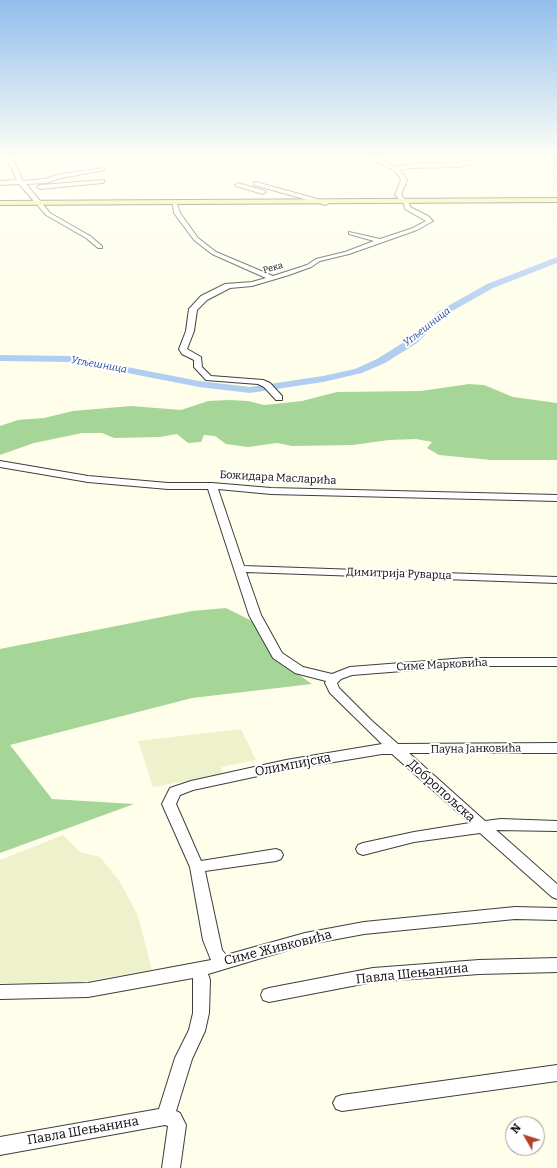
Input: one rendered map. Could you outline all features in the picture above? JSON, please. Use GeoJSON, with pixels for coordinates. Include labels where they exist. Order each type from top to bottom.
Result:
{"type":"FeatureCollection","features":[{"type":"Feature","properties":{"kind":"street"},"geometry":{"type":"LineString","coordinates":[[48,214],[88,237],[100,247]]}},
{"type":"Feature","properties":{"kind":"street"},"geometry":{"type":"LineString","coordinates":[[176,214],[196,239],[214,253],[273,278]]}},
{"type":"Feature","properties":{"kind":"street","name":"Река"},"geometry":{"type":"LineString","coordinates":[[279,398],[267,385],[260,382],[209,378],[203,373],[198,367],[198,359],[185,352],[183,349],[190,331],[193,309],[204,298],[228,286],[252,284],[300,270],[318,260],[347,253],[421,227],[430,220],[418,214]]}},
{"type":"Feature","properties":{"kind":"street"},"geometry":{"type":"LineString","coordinates":[[351,233],[380,241]]}},
{"type":"Feature","properties":{"kind":"street","name":"Божидара Масларића"},"geometry":{"type":"LineString","coordinates":[[0,464],[88,479],[168,486],[212,486],[272,491],[557,498]]}},
{"type":"Feature","properties":{"kind":"street"},"geometry":{"type":"LineString","coordinates":[[212,486],[241,569],[255,615],[277,655],[299,670],[333,681]]}},
{"type":"Feature","properties":{"kind":"street","name":"Димитрија Руварца"},"geometry":{"type":"LineString","coordinates":[[241,569],[557,580]]}},
{"type":"Feature","properties":{"kind":"street","name":"Симе Марковића"},"geometry":{"type":"LineString","coordinates":[[333,681],[337,676],[350,671],[466,662],[557,662]]}},
{"type":"Feature","properties":{"kind":"street","name":"Добропољска"},"geometry":{"type":"LineString","coordinates":[[333,681],[334,690],[367,724],[557,893]]}},
{"type":"Feature","properties":{"kind":"street","name":"Пауна Јанковића"},"geometry":{"type":"LineString","coordinates":[[396,750],[557,748]]}},
{"type":"Feature","properties":{"kind":"street","name":"Олимпијска"},"geometry":{"type":"LineString","coordinates":[[197,867],[169,804],[175,792],[191,786],[286,765],[382,749],[396,750]]}},
{"type":"Feature","properties":{"kind":"street"},"geometry":{"type":"LineString","coordinates":[[363,849],[414,837],[501,824],[557,826]]}},
{"type":"Feature","properties":{"kind":"street"},"geometry":{"type":"LineString","coordinates":[[222,962],[212,947],[197,867],[276,855]]}},
{"type":"Feature","properties":{"kind":"street","name":"Симе Живковића"},"geometry":{"type":"LineString","coordinates":[[0,992],[88,990],[198,970],[305,939],[364,928],[515,913],[557,914]]}},
{"type":"Feature","properties":{"kind":"street","name":"Павла Шењанина"},"geometry":{"type":"LineString","coordinates":[[269,995],[373,975],[479,968],[557,965]]}},
{"type":"Feature","properties":{"kind":"street"},"geometry":{"type":"LineString","coordinates":[[171,1168],[177,1125],[174,1119],[165,1116],[184,1058],[197,1030],[201,1013],[202,980],[198,970]]}},
{"type":"Feature","properties":{"kind":"street"},"geometry":{"type":"LineString","coordinates":[[342,1104],[557,1073]]}},
{"type":"Feature","properties":{"kind":"street","name":"Павла Шењанина"},"geometry":{"type":"LineString","coordinates":[[0,1146],[165,1116]]}},
{"type":"Feature","properties":{"kind":"green space"},"geometry":{"type":"Polygon","coordinates":[[[469,384],[484,385],[513,397],[557,403],[557,460],[491,460],[439,455],[427,448],[432,442],[416,439],[389,440],[353,445],[292,446],[277,443],[248,447],[226,444],[215,436],[204,435],[201,442],[188,443],[177,434],[160,437],[114,438],[102,433],[82,433],[34,443],[0,455],[0,426],[18,420],[44,418],[73,411],[131,406],[181,410],[208,401],[229,400],[248,401],[264,405],[302,401],[337,392],[421,391],[469,384]]]}},
{"type":"Feature","properties":{"kind":"green space"},"geometry":{"type":"Polygon","coordinates":[[[226,608],[258,624],[275,658],[312,684],[192,698],[10,745],[52,799],[134,804],[0,853],[0,649],[192,611],[226,608]]]}},
{"type":"Feature","properties":{"kind":"green space"},"geometry":{"type":"Polygon","coordinates":[[[241,729],[256,760],[221,767],[222,775],[153,787],[138,741],[241,729]]]}},
{"type":"Feature","properties":{"kind":"green space"},"geometry":{"type":"Polygon","coordinates":[[[63,835],[80,852],[100,857],[120,882],[138,916],[152,970],[69,984],[0,983],[0,860],[63,835]]]}},
{"type":"Feature","properties":{"kind":"waterway","name":"Угљешница"},"geometry":{"type":"LineString","coordinates":[[271,387],[323,379],[358,371],[381,361],[413,341],[442,313],[490,286],[557,260]]}},
{"type":"Feature","properties":{"kind":"waterway","name":"Угљешница"},"geometry":{"type":"LineString","coordinates":[[0,358],[71,359],[199,384],[250,390],[268,387]]}}]}
